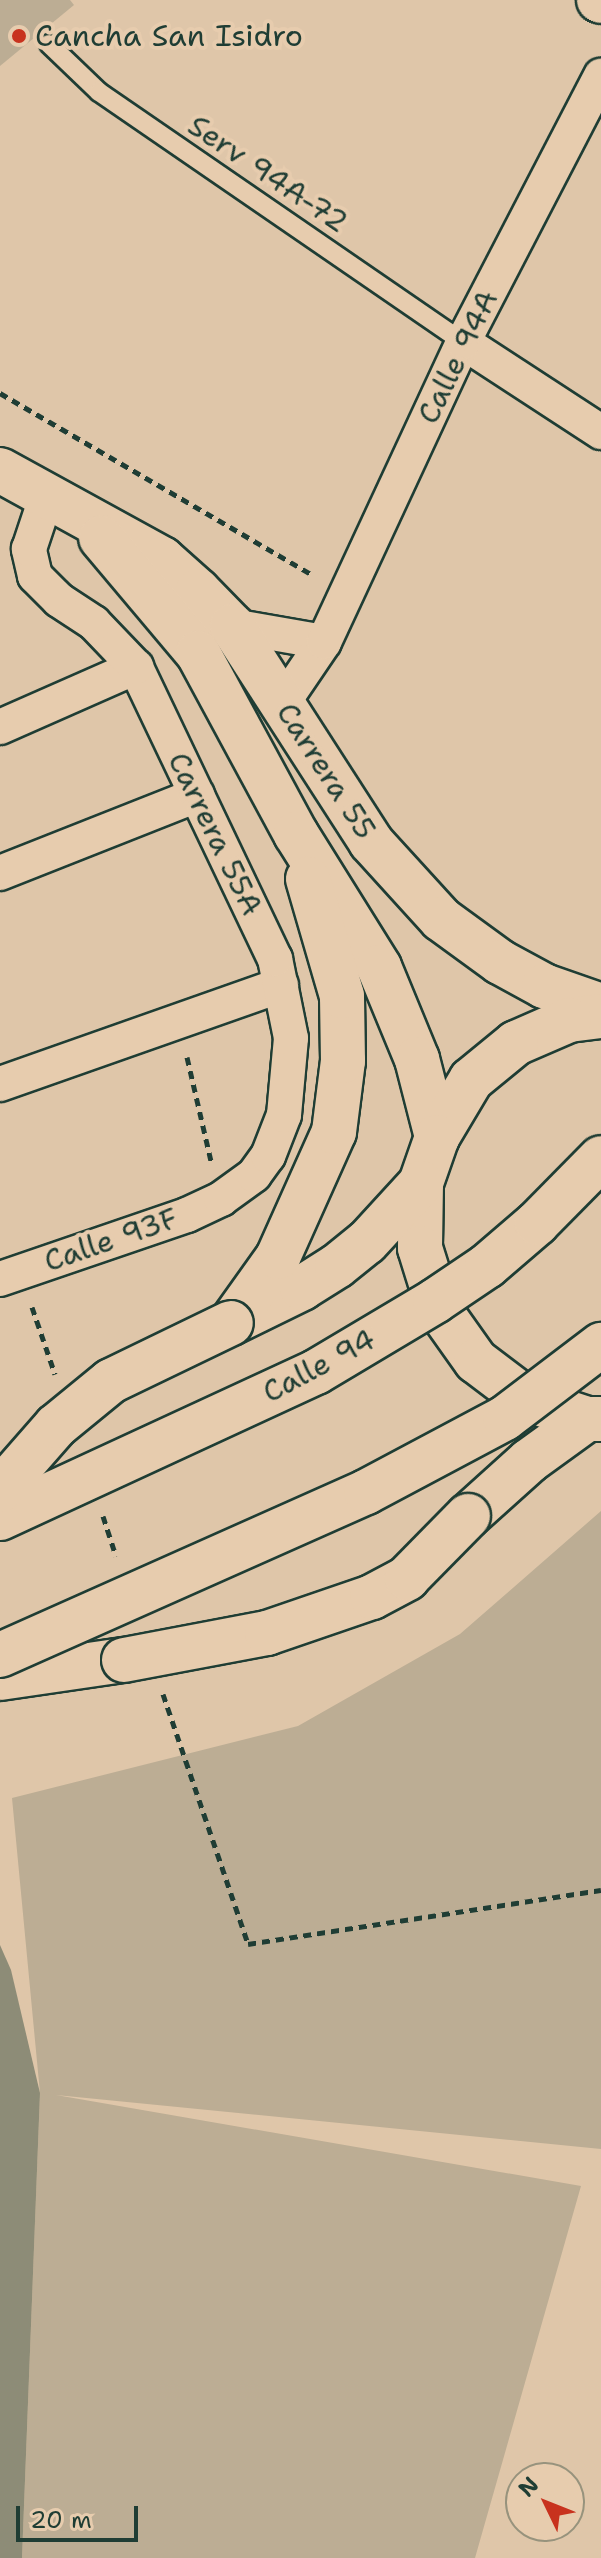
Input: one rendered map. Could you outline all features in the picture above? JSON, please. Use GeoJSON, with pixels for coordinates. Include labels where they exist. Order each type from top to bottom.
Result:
{"type":"FeatureCollection","features":[{"type":"Feature","properties":{"kind":"main road","name":"Carrera 55"},"geometry":{"type":"LineString","coordinates":[[0,470],[162,559],[232,626],[371,842],[441,919],[500,962],[533,980],[601,1006]]}},
{"type":"Feature","properties":{"kind":"main road","name":"Carrera 55"},"geometry":{"type":"LineString","coordinates":[[60,502],[198,653],[296,834],[384,979],[417,1059],[437,1137]]}},
{"type":"Feature","properties":{"kind":"main road"},"geometry":{"type":"LineString","coordinates":[[282,1279],[301,1213],[334,1132],[343,1061],[342,996],[296,834]]}},
{"type":"Feature","properties":{"kind":"main road"},"geometry":{"type":"LineString","coordinates":[[594,1419],[526,1399],[476,1361],[439,1309],[420,1248],[421,1183],[437,1137],[471,1080],[516,1043],[569,1020],[601,1016]]}},
{"type":"Feature","properties":{"kind":"main road","name":"Calle 94"},"geometry":{"type":"LineString","coordinates":[[0,1518],[316,1372],[435,1301],[487,1266],[537,1223],[601,1158]]}},
{"type":"Feature","properties":{"kind":"main road"},"geometry":{"type":"LineString","coordinates":[[0,1490],[56,1426],[111,1381],[231,1323],[282,1279],[367,1242],[421,1183]]}},
{"type":"Feature","properties":{"kind":"main road"},"geometry":{"type":"LineString","coordinates":[[0,1655],[366,1492],[505,1418],[601,1345]]}},
{"type":"Feature","properties":{"kind":"main road"},"geometry":{"type":"LineString","coordinates":[[0,1678],[152,1656],[282,1628],[372,1597],[407,1578],[468,1516],[529,1461],[594,1419]]}},
{"type":"Feature","properties":{"kind":"street","name":"Calle 94A"},"geometry":{"type":"LineString","coordinates":[[282,704],[329,631],[463,342],[601,76]]}},
{"type":"Feature","properties":{"kind":"street"},"geometry":{"type":"LineString","coordinates":[[463,342],[601,432]]}},
{"type":"Feature","properties":{"kind":"street","name":"Carrera 55A"},"geometry":{"type":"LineString","coordinates":[[60,502],[15,556],[59,600],[94,623],[136,667],[275,959],[291,1038],[284,1115],[268,1156],[254,1175],[221,1199]]}},
{"type":"Feature","properties":{"kind":"street"},"geometry":{"type":"LineString","coordinates":[[232,626],[329,631]]}},
{"type":"Feature","properties":{"kind":"street"},"geometry":{"type":"LineString","coordinates":[[0,727],[136,667]]}},
{"type":"Feature","properties":{"kind":"street"},"geometry":{"type":"LineString","coordinates":[[0,873],[197,795]]}},
{"type":"Feature","properties":{"kind":"street"},"geometry":{"type":"LineString","coordinates":[[0,1084],[281,985]]}},
{"type":"Feature","properties":{"kind":"street","name":"Calle 93F"},"geometry":{"type":"LineString","coordinates":[[0,1279],[187,1215],[221,1199]]}},
{"type":"Feature","properties":{"kind":"lane","name":"Serv 94A-72"},"geometry":{"type":"LineString","coordinates":[[49,44],[99,92],[463,342]]}},
{"type":"Feature","properties":{"kind":"path"},"geometry":{"type":"LineString","coordinates":[[0,393],[317,577],[305,602],[329,631]]}},
{"type":"Feature","properties":{"kind":"path"},"geometry":{"type":"LineString","coordinates":[[29,1298],[60,1388]]}},
{"type":"Feature","properties":{"kind":"path"},"geometry":{"type":"LineString","coordinates":[[100,1508],[121,1568]]}},
{"type":"Feature","properties":{"kind":"path"},"geometry":{"type":"LineString","coordinates":[[161,1689],[248,1944],[601,1890]]}},
{"type":"Feature","properties":{"kind":"shaded area","name":"Cancha San Isidro"},"geometry":{"type":"Polygon","coordinates":[[[0,0],[70,0],[74,5],[0,66],[0,0]]]}},
{"type":"Feature","properties":{"kind":"shaded area"},"geometry":{"type":"Polygon","coordinates":[[[601,1511],[601,2149],[56,2095],[581,2186],[475,2558],[22,2558],[40,2093],[12,1798],[298,1726],[460,1634],[601,1511]]]}},
{"type":"Feature","properties":{"kind":"shaded area"},"geometry":{"type":"Polygon","coordinates":[[[0,1945],[11,1970],[40,2093],[22,2558],[0,2558],[0,1945]]]}},
{"type":"Feature","properties":{"kind":"place","name":"Cancha San Isidro"},"geometry":{"type":"Point","coordinates":[19,36]}}]}
